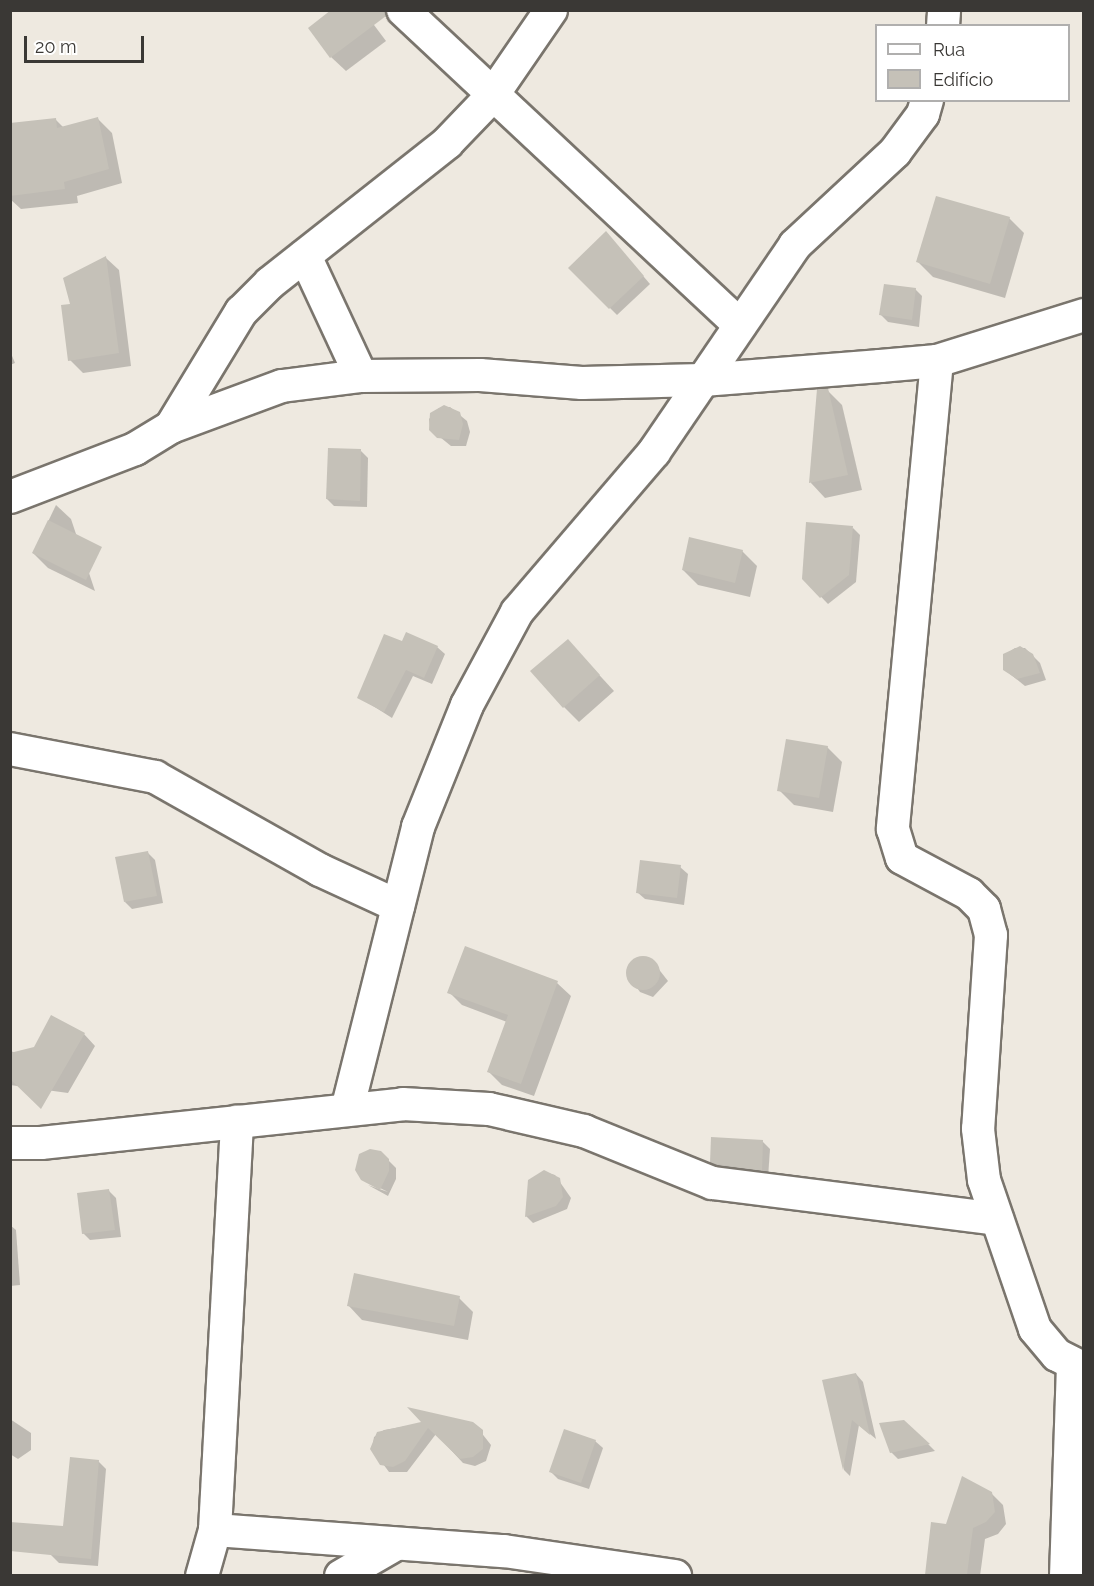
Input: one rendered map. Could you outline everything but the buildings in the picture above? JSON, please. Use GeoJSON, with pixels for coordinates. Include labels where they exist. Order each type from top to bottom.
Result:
{"type":"FeatureCollection","features":[{"type":"Feature","properties":{"kind":"street"},"geometry":{"type":"LineString","coordinates":[[403,10],[492,96],[740,325]]}},
{"type":"Feature","properties":{"kind":"street"},"geometry":{"type":"LineString","coordinates":[[171,427],[241,312],[305,256],[447,143],[492,96],[551,10]]}},
{"type":"Feature","properties":{"kind":"street"},"geometry":{"type":"LineString","coordinates":[[347,1110],[418,827],[467,705],[517,612],[654,452],[795,245],[895,152],[923,114],[926,102]]}},
{"type":"Feature","properties":{"kind":"street"},"geometry":{"type":"LineString","coordinates":[[305,256],[361,376]]}},
{"type":"Feature","properties":{"kind":"street"},"geometry":{"type":"LineString","coordinates":[[10,497],[135,450],[171,427],[282,386],[361,376],[480,375],[582,383],[703,380],[937,361],[1083,315]]}},
{"type":"Feature","properties":{"kind":"street"},"geometry":{"type":"LineString","coordinates":[[937,361],[893,829],[902,858],[969,894],[984,909],[991,936],[978,1129],[984,1180],[1035,1329],[1056,1355],[1078,1366],[1066,1575]]}},
{"type":"Feature","properties":{"kind":"street"},"geometry":{"type":"LineString","coordinates":[[10,749],[155,777],[320,870],[398,906]]}},
{"type":"Feature","properties":{"kind":"street"},"geometry":{"type":"LineString","coordinates":[[10,1143],[41,1143],[403,1104],[489,1109],[584,1131],[712,1183],[997,1219]]}},
{"type":"Feature","properties":{"kind":"street"},"geometry":{"type":"LineString","coordinates":[[202,1575],[215,1530],[237,1122]]}},
{"type":"Feature","properties":{"kind":"street"},"geometry":{"type":"LineString","coordinates":[[215,1530],[504,1551],[675,1575]]}},
{"type":"Feature","properties":{"kind":"street"},"geometry":{"type":"LineString","coordinates":[[341,1575],[396,1544]]}}]}
